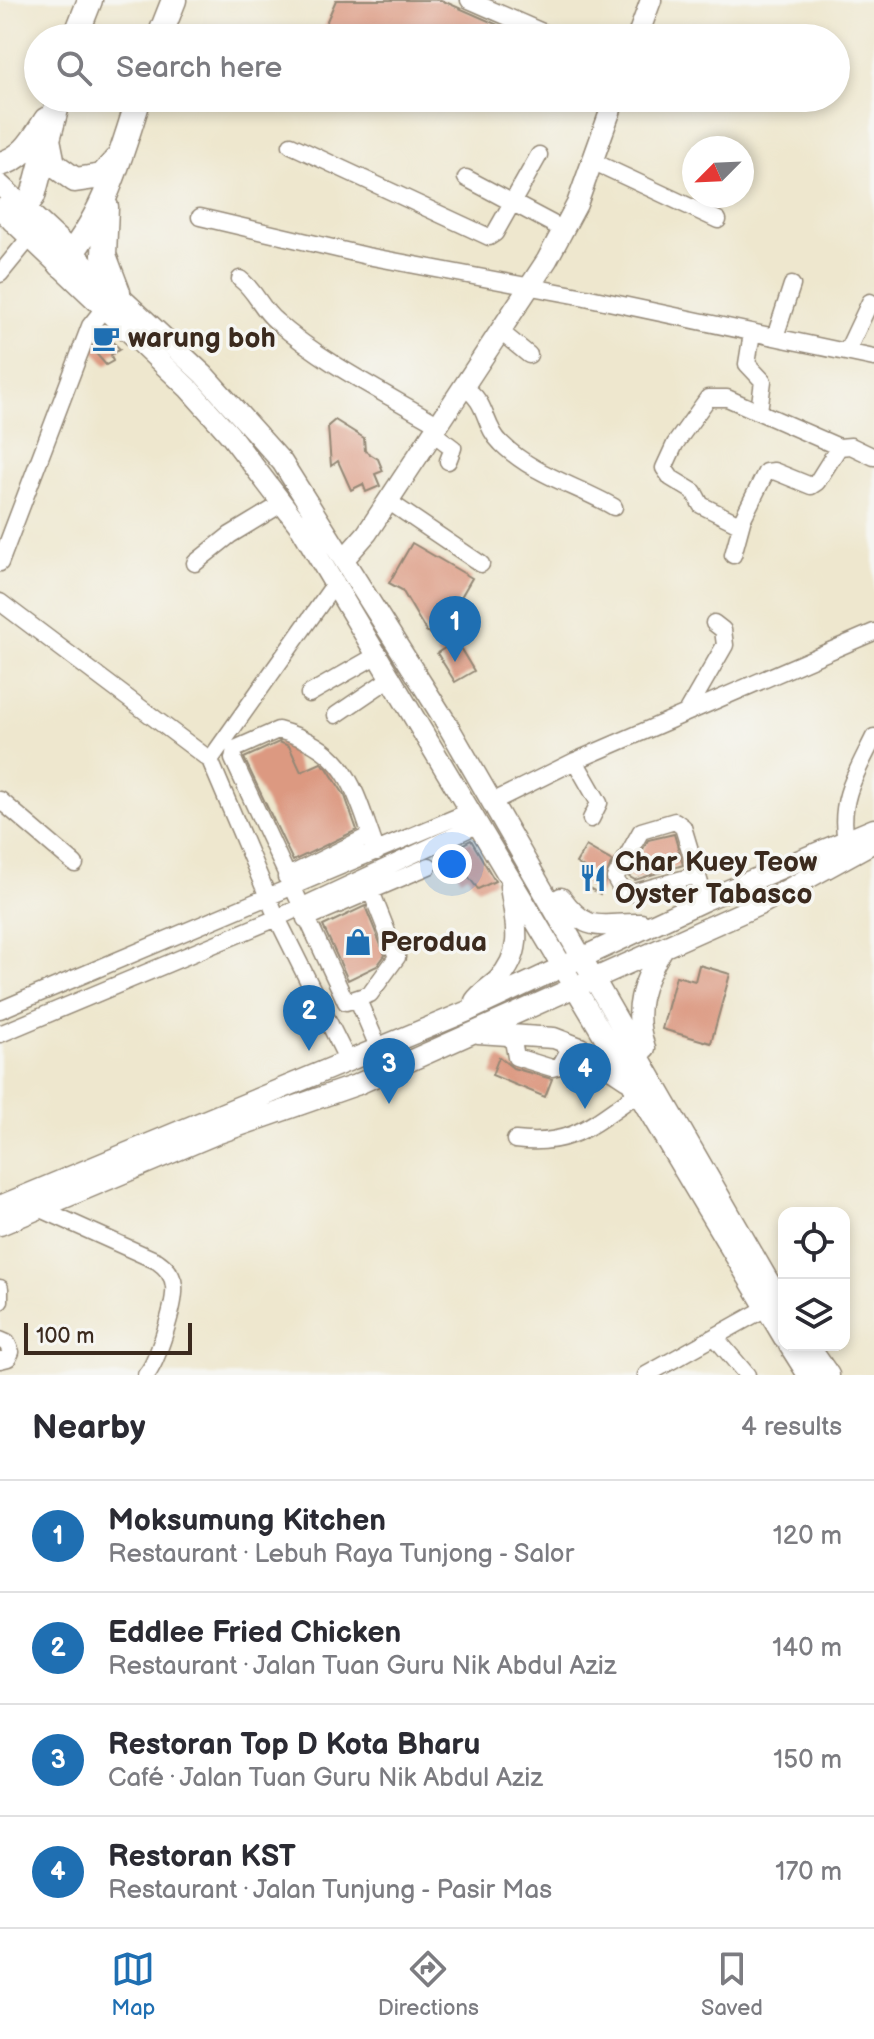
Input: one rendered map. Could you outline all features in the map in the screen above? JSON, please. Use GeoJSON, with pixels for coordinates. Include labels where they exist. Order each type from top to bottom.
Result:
{"type":"FeatureCollection","features":[{"type":"Feature","properties":{"kind":"highway"},"geometry":{"type":"LineString","coordinates":[[81,24],[90,0]]}},
{"type":"Feature","properties":{"kind":"highway"},"geometry":{"type":"LineString","coordinates":[[165,24],[174,0]]}},
{"type":"Feature","properties":{"kind":"highway"},"geometry":{"type":"LineString","coordinates":[[0,164],[27,149],[51,112]]}},
{"type":"Feature","properties":{"kind":"highway"},"geometry":{"type":"LineString","coordinates":[[18,218],[38,182],[55,112]]}},
{"type":"Feature","properties":{"kind":"highway"},"geometry":{"type":"LineString","coordinates":[[111,299],[103,236],[108,192],[134,112]]}},
{"type":"Feature","properties":{"kind":"highway"},"geometry":{"type":"LineString","coordinates":[[48,137],[53,164],[75,180],[102,176],[118,162]]}},
{"type":"Feature","properties":{"kind":"highway"},"geometry":{"type":"LineString","coordinates":[[68,258],[89,230],[118,162]]}},
{"type":"Feature","properties":{"kind":"main road"},"geometry":{"type":"LineString","coordinates":[[642,24],[651,0]]}},
{"type":"Feature","properties":{"kind":"main road"},"geometry":{"type":"LineString","coordinates":[[345,558],[388,501],[531,287],[564,230],[610,112]]}},
{"type":"Feature","properties":{"kind":"main road"},"geometry":{"type":"LineString","coordinates":[[0,185],[18,218],[215,386],[265,441],[345,558],[531,866],[649,1069],[775,1308]]}},
{"type":"Feature","properties":{"kind":"main road"},"geometry":{"type":"LineString","coordinates":[[18,218],[68,258]]}},
{"type":"Feature","properties":{"kind":"main road"},"geometry":{"type":"LineString","coordinates":[[111,299],[283,503],[336,582],[634,1087],[775,1308]]}},
{"type":"Feature","properties":{"kind":"main road"},"geometry":{"type":"LineString","coordinates":[[0,1206],[468,1011],[705,900],[874,829]]}},
{"type":"Feature","properties":{"kind":"main road"},"geometry":{"type":"LineString","coordinates":[[0,1225],[216,1134],[356,1085],[761,904],[874,842]]}},
{"type":"Feature","properties":{"kind":"main road"},"geometry":{"type":"LineString","coordinates":[[531,866],[579,920],[599,927],[637,923],[653,925]]}},
{"type":"Feature","properties":{"kind":"main road"},"geometry":{"type":"LineString","coordinates":[[468,1011],[513,960],[519,934],[509,874]]}},
{"type":"Feature","properties":{"kind":"main road"},"geometry":{"type":"LineString","coordinates":[[649,1069],[640,1035],[638,1005],[643,986],[662,950]]}},
{"type":"Feature","properties":{"kind":"main road"},"geometry":{"type":"LineString","coordinates":[[475,1032],[534,1035],[572,1045],[634,1087]]}},
{"type":"Feature","properties":{"kind":"main road"},"geometry":{"type":"LineString","coordinates":[[793,1351],[808,1375]]}},
{"type":"Feature","properties":{"kind":"main road"},"geometry":{"type":"LineString","coordinates":[[812,1351],[829,1375]]}},
{"type":"Feature","properties":{"kind":"street"},"geometry":{"type":"LineString","coordinates":[[469,0],[524,24]]}},
{"type":"Feature","properties":{"kind":"street"},"geometry":{"type":"LineString","coordinates":[[291,145],[489,237],[495,233],[514,202],[539,155]]}},
{"type":"Feature","properties":{"kind":"street"},"geometry":{"type":"LineString","coordinates":[[592,161],[718,220]]}},
{"type":"Feature","properties":{"kind":"street"},"geometry":{"type":"LineString","coordinates":[[466,178],[564,230]]}},
{"type":"Feature","properties":{"kind":"street"},"geometry":{"type":"LineString","coordinates":[[200,217],[367,256],[874,358]]}},
{"type":"Feature","properties":{"kind":"street"},"geometry":{"type":"LineString","coordinates":[[0,274],[18,218]]}},
{"type":"Feature","properties":{"kind":"street"},"geometry":{"type":"LineString","coordinates":[[240,279],[258,294],[277,323],[436,429],[453,448],[448,461]]}},
{"type":"Feature","properties":{"kind":"street"},"geometry":{"type":"LineString","coordinates":[[775,337],[792,285]]}},
{"type":"Feature","properties":{"kind":"street"},"geometry":{"type":"LineString","coordinates":[[0,563],[90,326],[111,299]]}},
{"type":"Feature","properties":{"kind":"street"},"geometry":{"type":"LineString","coordinates":[[847,351],[870,302]]}},
{"type":"Feature","properties":{"kind":"street"},"geometry":{"type":"LineString","coordinates":[[501,332],[529,355]]}},
{"type":"Feature","properties":{"kind":"street"},"geometry":{"type":"LineString","coordinates":[[752,333],[747,364],[763,381],[759,411]]}},
{"type":"Feature","properties":{"kind":"street"},"geometry":{"type":"LineString","coordinates":[[464,388],[482,403],[488,423],[502,444],[550,478],[582,489],[614,507]]}},
{"type":"Feature","properties":{"kind":"street"},"geometry":{"type":"LineString","coordinates":[[741,525],[701,505],[694,492],[671,478],[664,464],[708,398],[727,398],[839,447],[851,446],[874,457]]}},
{"type":"Feature","properties":{"kind":"street"},"geometry":{"type":"LineString","coordinates":[[733,555],[741,525],[766,472],[774,471],[811,486],[817,482],[839,447]]}},
{"type":"Feature","properties":{"kind":"street"},"geometry":{"type":"LineString","coordinates":[[388,501],[481,564]]}},
{"type":"Feature","properties":{"kind":"street"},"geometry":{"type":"LineString","coordinates":[[195,563],[230,535],[283,503]]}},
{"type":"Feature","properties":{"kind":"street"},"geometry":{"type":"LineString","coordinates":[[210,760],[336,582]]}},
{"type":"Feature","properties":{"kind":"street"},"geometry":{"type":"LineString","coordinates":[[0,602],[188,739],[210,760],[277,918],[348,1061]]}},
{"type":"Feature","properties":{"kind":"street"},"geometry":{"type":"LineString","coordinates":[[686,713],[725,645],[723,630],[714,623]]}},
{"type":"Feature","properties":{"kind":"street"},"geometry":{"type":"LineString","coordinates":[[492,802],[575,761],[874,632]]}},
{"type":"Feature","properties":{"kind":"street"},"geometry":{"type":"LineString","coordinates":[[309,694],[379,654]]}},
{"type":"Feature","properties":{"kind":"street"},"geometry":{"type":"LineString","coordinates":[[336,715],[392,677]]}},
{"type":"Feature","properties":{"kind":"street"},"geometry":{"type":"LineString","coordinates":[[371,891],[398,954],[372,993],[349,1003],[341,998],[233,759],[238,747],[278,730],[329,754],[345,769],[377,852]]}},
{"type":"Feature","properties":{"kind":"street"},"geometry":{"type":"LineString","coordinates":[[846,840],[842,812],[845,797],[874,737]]}},
{"type":"Feature","properties":{"kind":"street"},"geometry":{"type":"LineString","coordinates":[[575,761],[599,803],[591,819]]}},
{"type":"Feature","properties":{"kind":"street"},"geometry":{"type":"LineString","coordinates":[[0,800],[75,864]]}},
{"type":"Feature","properties":{"kind":"street"},"geometry":{"type":"LineString","coordinates":[[289,883],[475,818]]}},
{"type":"Feature","properties":{"kind":"street"},"geometry":{"type":"LineString","coordinates":[[302,913],[475,818]]}},
{"type":"Feature","properties":{"kind":"street"},"geometry":{"type":"LineString","coordinates":[[697,875],[632,893],[616,882],[641,831],[675,821],[683,827],[705,900]]}},
{"type":"Feature","properties":{"kind":"street"},"geometry":{"type":"LineString","coordinates":[[0,1010],[269,897],[371,835]]}},
{"type":"Feature","properties":{"kind":"street"},"geometry":{"type":"LineString","coordinates":[[0,1034],[277,918],[371,891],[429,866]]}},
{"type":"Feature","properties":{"kind":"street"},"geometry":{"type":"LineString","coordinates":[[358,1000],[379,1049]]}},
{"type":"Feature","properties":{"kind":"street"},"geometry":{"type":"LineString","coordinates":[[512,1035],[516,1057],[552,1068],[560,1066],[572,1045]]}},
{"type":"Feature","properties":{"kind":"street"},"geometry":{"type":"LineString","coordinates":[[515,1140],[553,1142],[571,1137],[634,1087]]}},
{"type":"Feature","properties":{"kind":"street"},"geometry":{"type":"LineString","coordinates":[[39,1208],[157,1261],[171,1275],[174,1297],[154,1362],[146,1375]]}},
{"type":"Feature","properties":{"kind":"street"},"geometry":{"type":"LineString","coordinates":[[0,1288],[0,1301]]}},
{"type":"Feature","properties":{"kind":"street"},"geometry":{"type":"LineString","coordinates":[[646,1375],[775,1308]]}},
{"type":"Feature","properties":{"kind":"street"},"geometry":{"type":"LineString","coordinates":[[715,1337],[747,1375]]}},
{"type":"Feature","properties":{"kind":"street"},"geometry":{"type":"LineString","coordinates":[[0,1340],[11,1350],[8,1358],[0,1360]]}},
{"type":"Feature","properties":{"kind":"building"},"geometry":{"type":"Polygon","coordinates":[[[336,0],[441,0],[495,24],[326,24],[336,0]]]}},
{"type":"Feature","properties":{"kind":"building"},"geometry":{"type":"Polygon","coordinates":[[[102,332],[120,349],[111,355],[113,361],[106,365],[93,350],[102,332]]]}},
{"type":"Feature","properties":{"kind":"building"},"geometry":{"type":"Polygon","coordinates":[[[335,420],[364,438],[365,451],[378,459],[383,471],[375,474],[380,486],[366,492],[363,484],[351,490],[338,461],[331,466],[328,426],[335,420]]]}},
{"type":"Feature","properties":{"kind":"building"},"geometry":{"type":"Polygon","coordinates":[[[412,543],[472,578],[437,638],[426,631],[402,590],[389,583],[412,543]]]}},
{"type":"Feature","properties":{"kind":"building"},"geometry":{"type":"Polygon","coordinates":[[[456,641],[474,671],[455,682],[437,653],[456,641]]]}},
{"type":"Feature","properties":{"kind":"building"},"geometry":{"type":"Polygon","coordinates":[[[279,742],[289,746],[301,772],[321,763],[327,768],[345,796],[357,830],[293,861],[244,758],[279,742]]]}},
{"type":"Feature","properties":{"kind":"building"},"geometry":{"type":"Polygon","coordinates":[[[674,834],[683,865],[635,880],[628,876],[648,840],[674,834]]]}},
{"type":"Feature","properties":{"kind":"building"},"geometry":{"type":"Polygon","coordinates":[[[471,840],[495,881],[478,889],[467,875],[461,879],[451,863],[463,844],[471,840]]]}},
{"type":"Feature","properties":{"kind":"building"},"geometry":{"type":"Polygon","coordinates":[[[586,846],[612,861],[600,894],[584,885],[591,872],[576,863],[586,846]]]}},
{"type":"Feature","properties":{"kind":"building","name":"Perodua"},"geometry":{"type":"Polygon","coordinates":[[[365,906],[385,955],[377,966],[348,980],[323,926],[365,906]]]}},
{"type":"Feature","properties":{"kind":"building"},"geometry":{"type":"Polygon","coordinates":[[[699,965],[730,974],[711,1043],[662,1029],[676,976],[695,981],[699,965]]]}},
{"type":"Feature","properties":{"kind":"building"},"geometry":{"type":"Polygon","coordinates":[[[499,1057],[513,1068],[552,1079],[545,1097],[492,1075],[499,1057]]]}},
{"type":"Feature","properties":{"kind":"place","name":"warung boh"},"geometry":{"type":"Point","coordinates":[106,338]}},
{"type":"Feature","properties":{"kind":"place","name":"Moksumung Kitchen"},"geometry":{"type":"Point","coordinates":[455,662]}},
{"type":"Feature","properties":{"kind":"place","name":"Char Kuey Teow Oyster Tabasco"},"geometry":{"type":"Point","coordinates":[593,878]}},
{"type":"Feature","properties":{"kind":"place","name":"Perodua"},"geometry":{"type":"Point","coordinates":[358,942]}},
{"type":"Feature","properties":{"kind":"place","name":"Eddlee Fried Chicken"},"geometry":{"type":"Point","coordinates":[309,1051]}},
{"type":"Feature","properties":{"kind":"place","name":"Restoran Top D Kota Bharu"},"geometry":{"type":"Point","coordinates":[389,1104]}},
{"type":"Feature","properties":{"kind":"place","name":"Restoran KST"},"geometry":{"type":"Point","coordinates":[585,1109]}}]}
